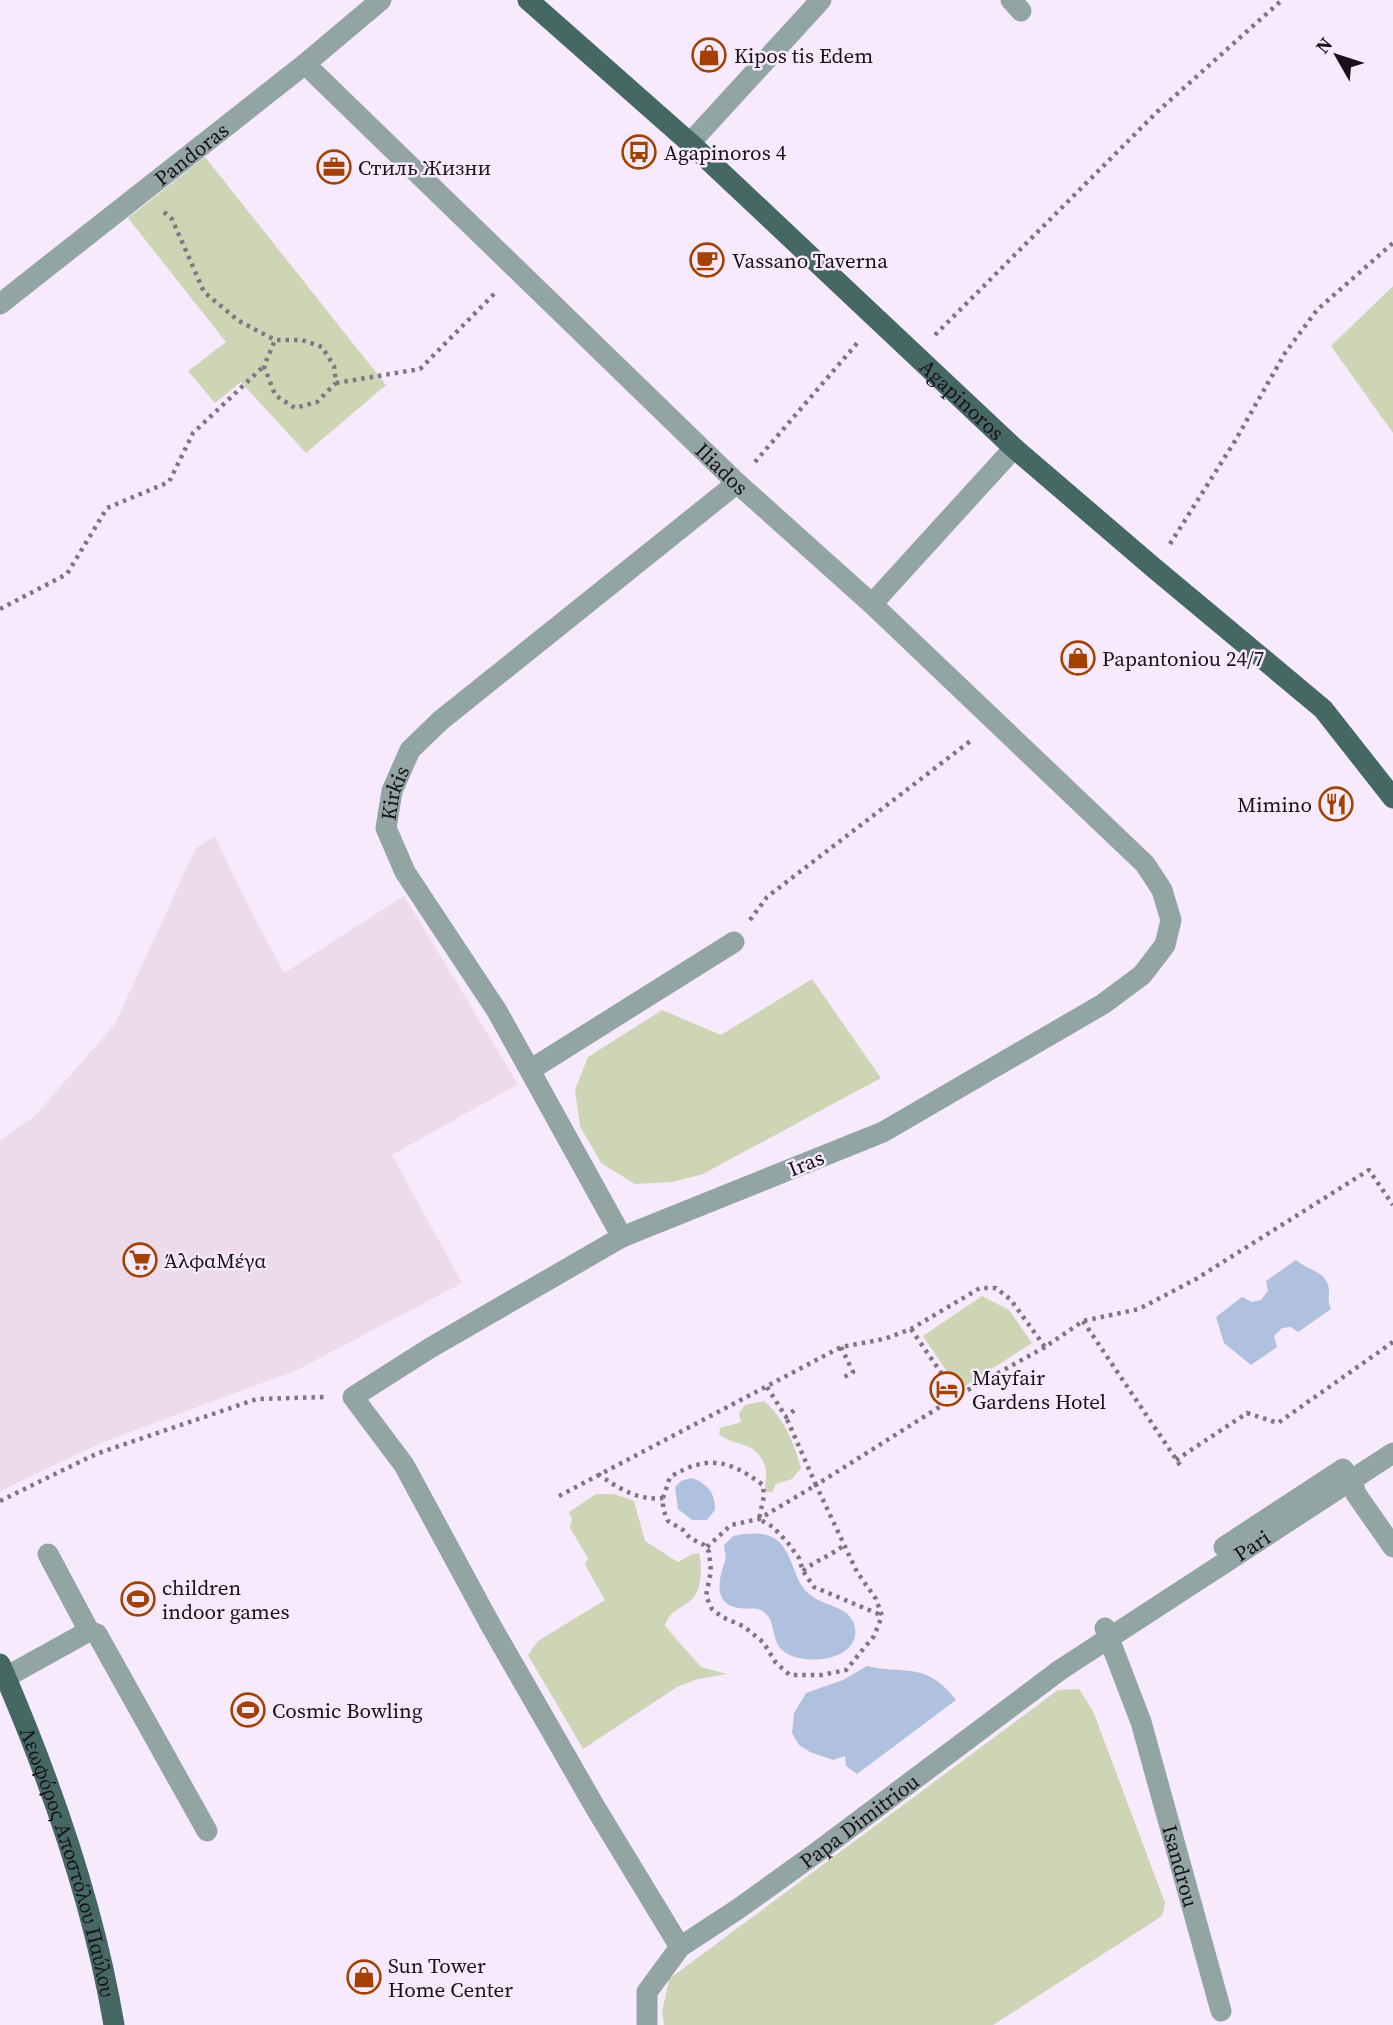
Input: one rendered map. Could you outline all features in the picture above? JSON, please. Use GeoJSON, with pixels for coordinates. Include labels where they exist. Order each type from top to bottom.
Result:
{"type":"FeatureCollection","features":[{"type":"Feature","properties":{"kind":"main road","name":"Agapinoros"},"geometry":{"type":"LineString","coordinates":[[528,0],[691,143],[1014,448],[1323,709],[1393,798]]}},
{"type":"Feature","properties":{"kind":"main road","name":"Λεωφόρος Αποστόλου Παύλου"},"geometry":{"type":"LineString","coordinates":[[3,1670],[76,1864],[114,2025]]}},
{"type":"Feature","properties":{"kind":"street","name":"Pandoras"},"geometry":{"type":"LineString","coordinates":[[0,304],[305,64],[380,0]]}},
{"type":"Feature","properties":{"kind":"street"},"geometry":{"type":"LineString","coordinates":[[691,143],[821,0]]}},
{"type":"Feature","properties":{"kind":"street","name":"Iliados"},"geometry":{"type":"LineString","coordinates":[[305,64],[737,483],[872,604],[1145,864]]}},
{"type":"Feature","properties":{"kind":"street"},"geometry":{"type":"LineString","coordinates":[[872,604],[1014,448]]}},
{"type":"Feature","properties":{"kind":"street","name":"Kirkis"},"geometry":{"type":"LineString","coordinates":[[622,1237],[497,1011],[405,872],[386,828],[392,791],[410,751],[440,721],[737,483]]}},
{"type":"Feature","properties":{"kind":"street","name":"Iras"},"geometry":{"type":"LineString","coordinates":[[353,1397],[430,1348],[622,1237],[883,1132],[1102,1004],[1142,975],[1165,945],[1171,920],[1162,890],[1145,864]]}},
{"type":"Feature","properties":{"kind":"street"},"geometry":{"type":"LineString","coordinates":[[530,1070],[734,942]]}},
{"type":"Feature","properties":{"kind":"street"},"geometry":{"type":"LineString","coordinates":[[353,1397],[404,1465],[490,1624],[595,1807],[680,1947]]}},
{"type":"Feature","properties":{"kind":"street","name":"Pari"},"geometry":{"type":"LineString","coordinates":[[1109,1639],[1393,1453]]}},
{"type":"Feature","properties":{"kind":"street"},"geometry":{"type":"LineString","coordinates":[[1352,1480],[1356,1494],[1393,1547]]}},
{"type":"Feature","properties":{"kind":"street"},"geometry":{"type":"LineString","coordinates":[[48,1554],[89,1631]]}},
{"type":"Feature","properties":{"kind":"street"},"geometry":{"type":"LineString","coordinates":[[3,1670],[89,1631],[97,1633],[207,1831]]}},
{"type":"Feature","properties":{"kind":"street","name":"Papa Dimitriou"},"geometry":{"type":"LineString","coordinates":[[647,2025],[647,1992],[680,1947],[794,1869],[1060,1670],[1109,1639]]}},
{"type":"Feature","properties":{"kind":"street","name":"Isandrou"},"geometry":{"type":"LineString","coordinates":[[1109,1639],[1141,1722],[1221,2011]]}},
{"type":"Feature","properties":{"kind":"path"},"geometry":{"type":"LineString","coordinates":[[915,354],[1157,112],[1282,0]]}},
{"type":"Feature","properties":{"kind":"path"},"geometry":{"type":"LineString","coordinates":[[142,193],[172,219],[204,292],[239,321],[275,340],[302,340],[322,347],[334,366],[336,383]]}},
{"type":"Feature","properties":{"kind":"path"},"geometry":{"type":"LineString","coordinates":[[1154,568],[1235,441],[1285,353],[1317,310],[1393,243]]}},
{"type":"Feature","properties":{"kind":"path"},"geometry":{"type":"LineString","coordinates":[[264,366],[275,395],[295,408],[317,402],[336,383],[420,369],[518,270]]}},
{"type":"Feature","properties":{"kind":"path"},"geometry":{"type":"LineString","coordinates":[[737,483],[878,319]]}},
{"type":"Feature","properties":{"kind":"path"},"geometry":{"type":"LineString","coordinates":[[0,609],[66,574],[107,508],[169,482],[193,433],[264,366],[275,340]]}},
{"type":"Feature","properties":{"kind":"path"},"geometry":{"type":"LineString","coordinates":[[734,942],[767,897],[996,722]]}},
{"type":"Feature","properties":{"kind":"path"},"geometry":{"type":"LineString","coordinates":[[707,1548],[731,1525],[759,1520],[957,1396],[1045,1347],[1083,1321],[1139,1309],[1196,1279],[1369,1170],[1393,1205]]}},
{"type":"Feature","properties":{"kind":"path"},"geometry":{"type":"LineString","coordinates":[[559,1496],[841,1347],[884,1339],[911,1329],[980,1288],[996,1288],[1012,1300],[1045,1347]]}},
{"type":"Feature","properties":{"kind":"path"},"geometry":{"type":"LineString","coordinates":[[1083,1321],[1182,1468]]}},
{"type":"Feature","properties":{"kind":"path"},"geometry":{"type":"LineString","coordinates":[[911,1329],[957,1396]]}},
{"type":"Feature","properties":{"kind":"path"},"geometry":{"type":"LineString","coordinates":[[1177,1460],[1247,1413],[1278,1423],[1393,1342]]}},
{"type":"Feature","properties":{"kind":"path"},"geometry":{"type":"LineString","coordinates":[[841,1347],[853,1372],[841,1379]]}},
{"type":"Feature","properties":{"kind":"path"},"geometry":{"type":"LineString","coordinates":[[759,1520],[764,1496],[763,1485],[748,1474],[711,1461],[692,1464],[670,1477],[663,1498],[663,1509],[668,1521],[707,1548],[711,1570],[706,1596],[712,1609],[722,1617],[743,1626],[763,1642],[776,1663],[790,1675],[822,1675],[846,1670],[874,1636],[882,1616],[876,1599],[857,1572],[786,1417],[767,1387]]}},
{"type":"Feature","properties":{"kind":"path"},"geometry":{"type":"LineString","coordinates":[[0,1501],[96,1454],[257,1399],[353,1397]]}},
{"type":"Feature","properties":{"kind":"path"},"geometry":{"type":"LineString","coordinates":[[786,1417],[798,1407]]}},
{"type":"Feature","properties":{"kind":"path"},"geometry":{"type":"LineString","coordinates":[[598,1474],[615,1486],[639,1497],[663,1498]]}},
{"type":"Feature","properties":{"kind":"path"},"geometry":{"type":"LineString","coordinates":[[759,1520],[773,1527],[788,1543],[814,1587],[882,1616]]}},
{"type":"Feature","properties":{"kind":"path"},"geometry":{"type":"LineString","coordinates":[[803,1571],[815,1561],[830,1557],[844,1545]]}},
{"type":"Feature","properties":{"kind":"shaded area"},"geometry":{"type":"Polygon","coordinates":[[[215,836],[284,973],[404,896],[518,1084],[392,1155],[462,1283],[297,1370],[103,1442],[0,1491],[0,1140],[34,1117],[115,1024],[196,848],[215,836]]]}},
{"type":"Feature","properties":{"kind":"green space"},"geometry":{"type":"Polygon","coordinates":[[[205,157],[386,385],[306,453],[241,382],[215,403],[188,371],[226,342],[128,218],[205,157]]]}},
{"type":"Feature","properties":{"kind":"green space"},"geometry":{"type":"Polygon","coordinates":[[[1393,286],[1393,433],[1331,346],[1393,286]]]}},
{"type":"Feature","properties":{"kind":"green space"},"geometry":{"type":"Polygon","coordinates":[[[812,979],[881,1078],[703,1174],[672,1182],[635,1184],[601,1163],[580,1126],[575,1090],[588,1057],[662,1010],[721,1035],[812,979]]]}},
{"type":"Feature","properties":{"kind":"green space"},"geometry":{"type":"Polygon","coordinates":[[[982,1296],[1009,1310],[1032,1343],[959,1390],[923,1336],[982,1296]]]}},
{"type":"Feature","properties":{"kind":"green space"},"geometry":{"type":"Polygon","coordinates":[[[764,1401],[787,1432],[801,1468],[792,1479],[776,1484],[772,1492],[766,1492],[766,1470],[757,1453],[752,1448],[719,1434],[720,1428],[741,1422],[739,1413],[745,1405],[764,1401]]]}},
{"type":"Feature","properties":{"kind":"green space"},"geometry":{"type":"Polygon","coordinates":[[[596,1494],[614,1494],[634,1501],[645,1541],[678,1562],[699,1553],[701,1576],[696,1594],[673,1613],[665,1626],[701,1667],[727,1674],[698,1679],[677,1687],[583,1749],[528,1655],[538,1641],[605,1600],[585,1565],[588,1558],[570,1528],[572,1520],[569,1512],[596,1494]]]}},
{"type":"Feature","properties":{"kind":"green space"},"geometry":{"type":"Polygon","coordinates":[[[1079,1689],[1093,1711],[1165,1903],[1162,1916],[993,2025],[664,2025],[662,2012],[669,1979],[1058,1690],[1079,1689]]]}},
{"type":"Feature","properties":{"kind":"water"},"geometry":{"type":"Polygon","coordinates":[[[1296,1260],[1326,1280],[1331,1309],[1298,1332],[1291,1327],[1282,1328],[1274,1336],[1277,1347],[1251,1365],[1224,1343],[1216,1317],[1242,1297],[1252,1302],[1261,1300],[1268,1291],[1266,1281],[1296,1260]]]}},
{"type":"Feature","properties":{"kind":"water"},"geometry":{"type":"Polygon","coordinates":[[[691,1478],[705,1485],[714,1498],[715,1510],[707,1520],[692,1520],[678,1509],[675,1487],[681,1481],[691,1478]]]}},
{"type":"Feature","properties":{"kind":"water"},"geometry":{"type":"Polygon","coordinates":[[[767,1535],[775,1539],[786,1551],[804,1589],[819,1601],[850,1616],[855,1636],[850,1646],[842,1653],[830,1657],[805,1659],[793,1656],[779,1647],[771,1621],[765,1613],[756,1609],[730,1606],[725,1601],[720,1589],[726,1559],[724,1545],[733,1536],[767,1535]]]}},
{"type":"Feature","properties":{"kind":"water"},"geometry":{"type":"Polygon","coordinates":[[[867,1666],[925,1674],[945,1688],[956,1700],[857,1774],[846,1766],[845,1756],[833,1760],[810,1752],[799,1745],[792,1733],[794,1713],[806,1693],[843,1680],[867,1666]]]}},
{"type":"Feature","properties":{"kind":"place","name":"Kipos tis Edem"},"geometry":{"type":"Point","coordinates":[709,55]}},
{"type":"Feature","properties":{"kind":"place","name":"Agapinoros 4"},"geometry":{"type":"Point","coordinates":[639,152]}},
{"type":"Feature","properties":{"kind":"place","name":"Стиль Жизни"},"geometry":{"type":"Point","coordinates":[334,167]}},
{"type":"Feature","properties":{"kind":"place","name":"Vassano Taverna"},"geometry":{"type":"Point","coordinates":[707,260]}},
{"type":"Feature","properties":{"kind":"place","name":"Papantoniou 24/7"},"geometry":{"type":"Point","coordinates":[1078,658]}},
{"type":"Feature","properties":{"kind":"place","name":"Mimino"},"geometry":{"type":"Point","coordinates":[1336,804]}},
{"type":"Feature","properties":{"kind":"place","name":"ΆλφαΜέγα"},"geometry":{"type":"Point","coordinates":[140,1260]}},
{"type":"Feature","properties":{"kind":"place","name":"Mayfair Gardens Hotel"},"geometry":{"type":"Point","coordinates":[947,1389]}},
{"type":"Feature","properties":{"kind":"place","name":"children indoor games"},"geometry":{"type":"Point","coordinates":[138,1599]}},
{"type":"Feature","properties":{"kind":"place","name":"Cosmic Bowling"},"geometry":{"type":"Point","coordinates":[248,1710]}},
{"type":"Feature","properties":{"kind":"place","name":"Sun Tower Home Center"},"geometry":{"type":"Point","coordinates":[364,1977]}}]}
